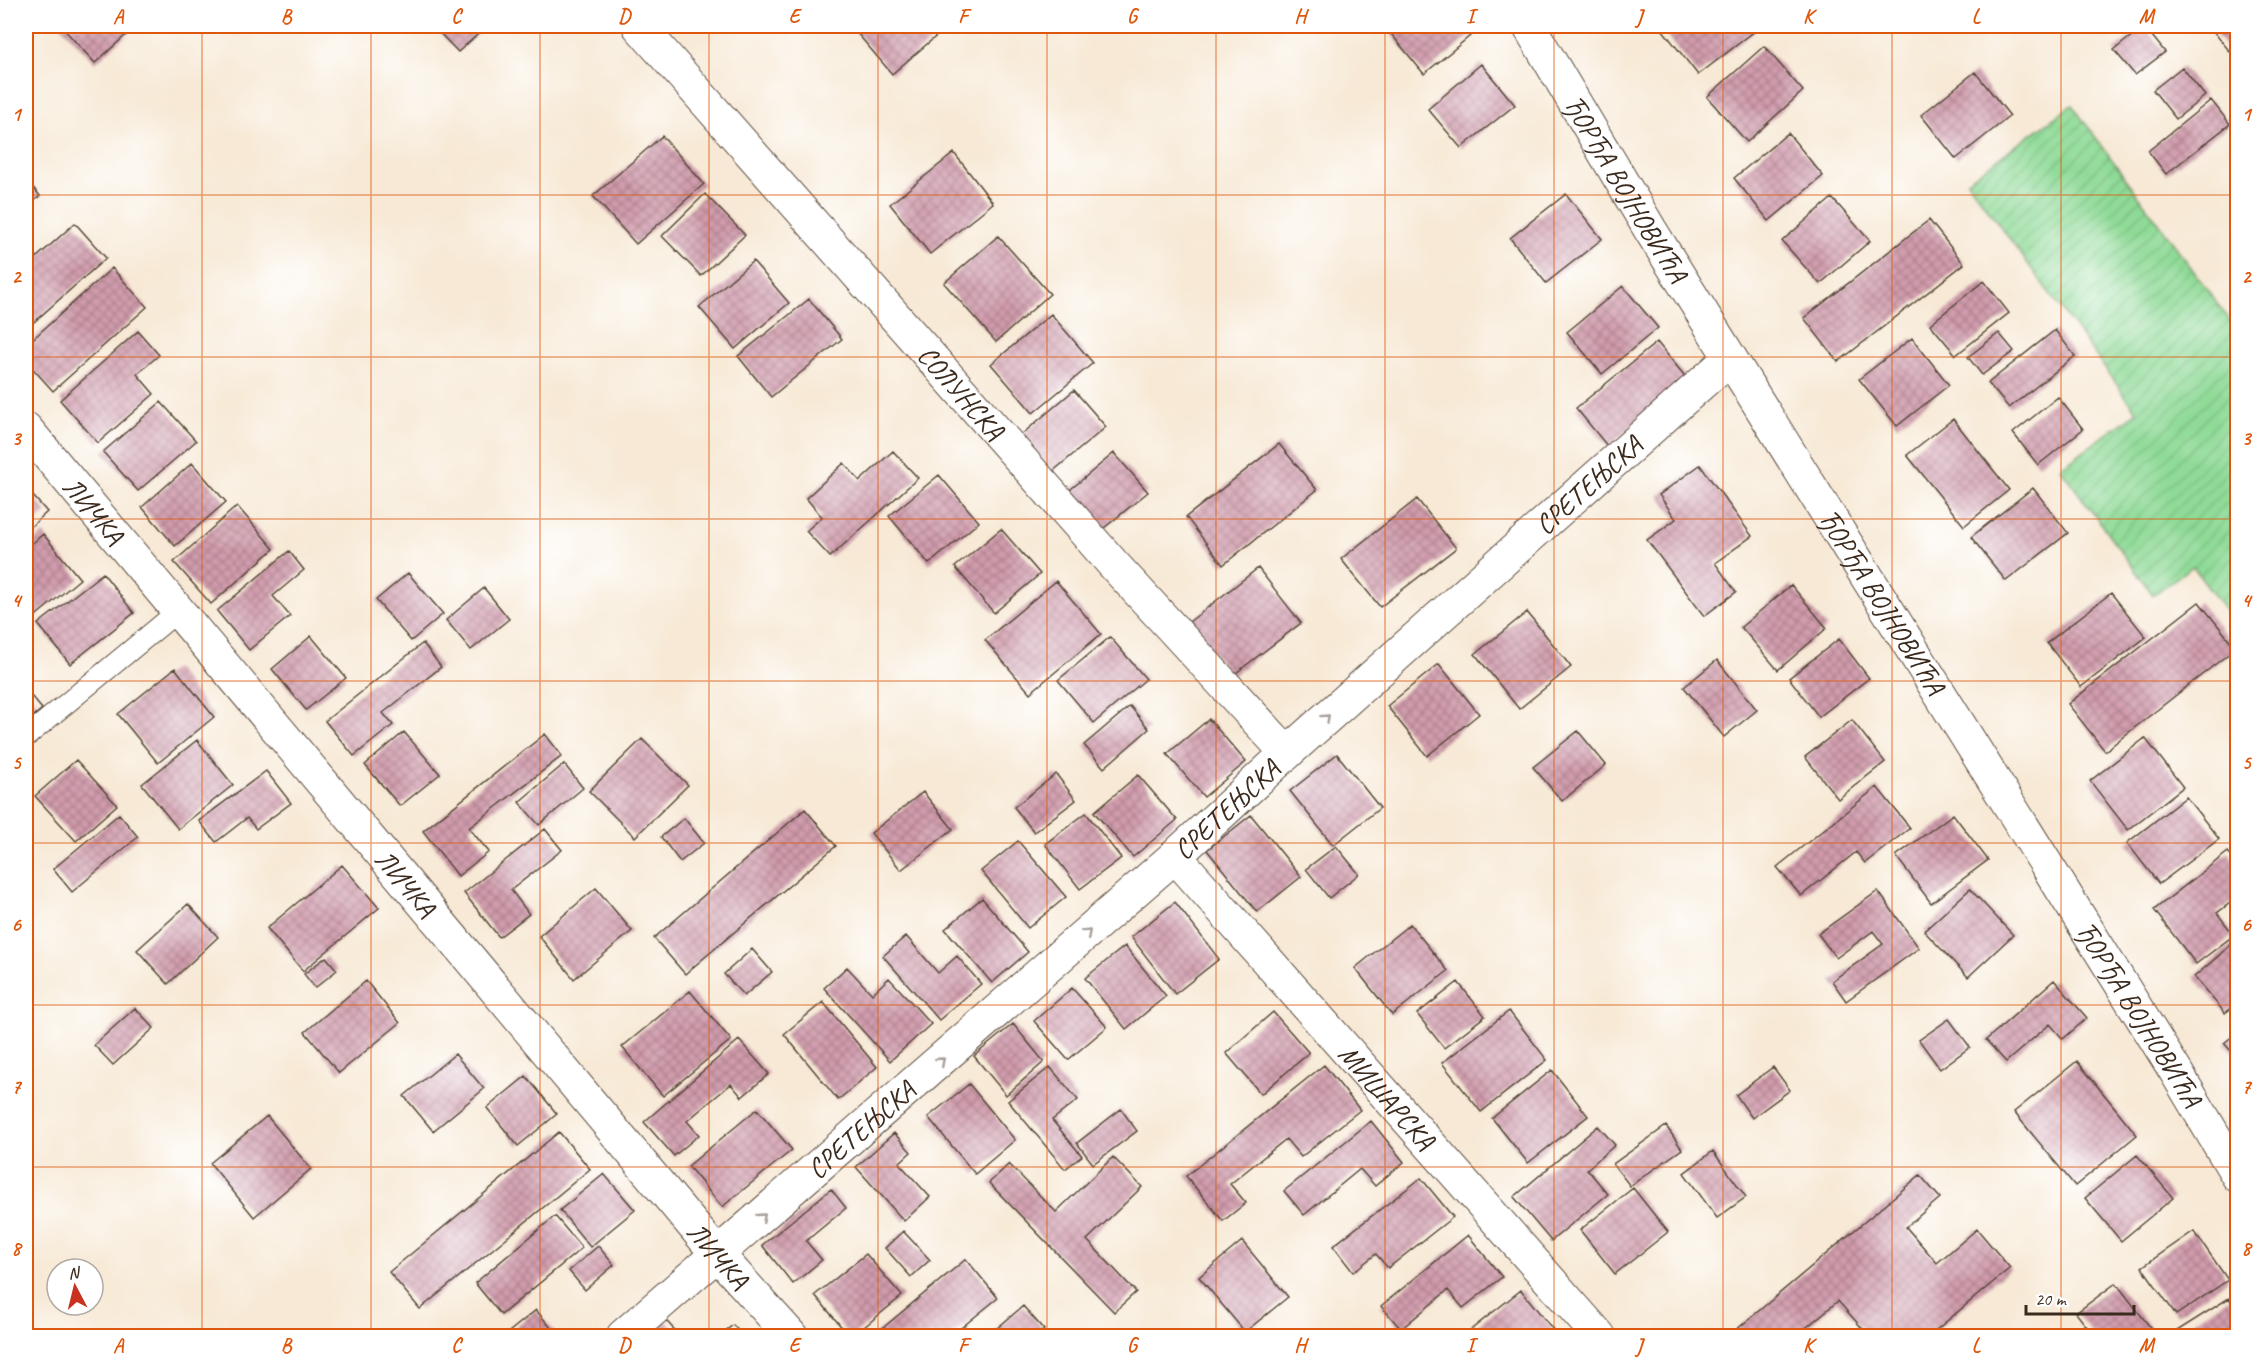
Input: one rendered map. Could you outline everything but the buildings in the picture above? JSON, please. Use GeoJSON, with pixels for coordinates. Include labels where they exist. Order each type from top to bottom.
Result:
{"type":"FeatureCollection","features":[{"type":"Feature","properties":{"kind":"street","name":"СОЛУНСКА"},"geometry":{"type":"LineString","coordinates":[[639,26],[1114,565],[1287,753]]}},
{"type":"Feature","properties":{"kind":"street","name":"ЂОРЂА ВОЈНОВИЋА"},"geometry":{"type":"LineString","coordinates":[[1529,26],[1651,231],[2176,1072],[2238,1176]]}},
{"type":"Feature","properties":{"kind":"street","name":"СРЕТЕЊСКА"},"geometry":{"type":"LineString","coordinates":[[623,1336],[718,1256],[1175,856],[1287,753],[1730,358]]}},
{"type":"Feature","properties":{"kind":"street","name":"ЛИЧКА"},"geometry":{"type":"LineString","coordinates":[[26,429],[718,1256],[790,1336]]}},
{"type":"Feature","properties":{"kind":"street","name":"МИШАРСКА"},"geometry":{"type":"LineString","coordinates":[[1175,856],[1599,1336]]}},
{"type":"Feature","properties":{"kind":"lane"},"geometry":{"type":"LineString","coordinates":[[26,737],[178,611]]}},
{"type":"Feature","properties":{"kind":"green space"},"geometry":{"type":"Polygon","coordinates":[[[2072,105],[2237,330],[2237,627],[2193,566],[2153,595],[2060,468],[2137,412],[1967,181],[2072,105]]]}}]}
